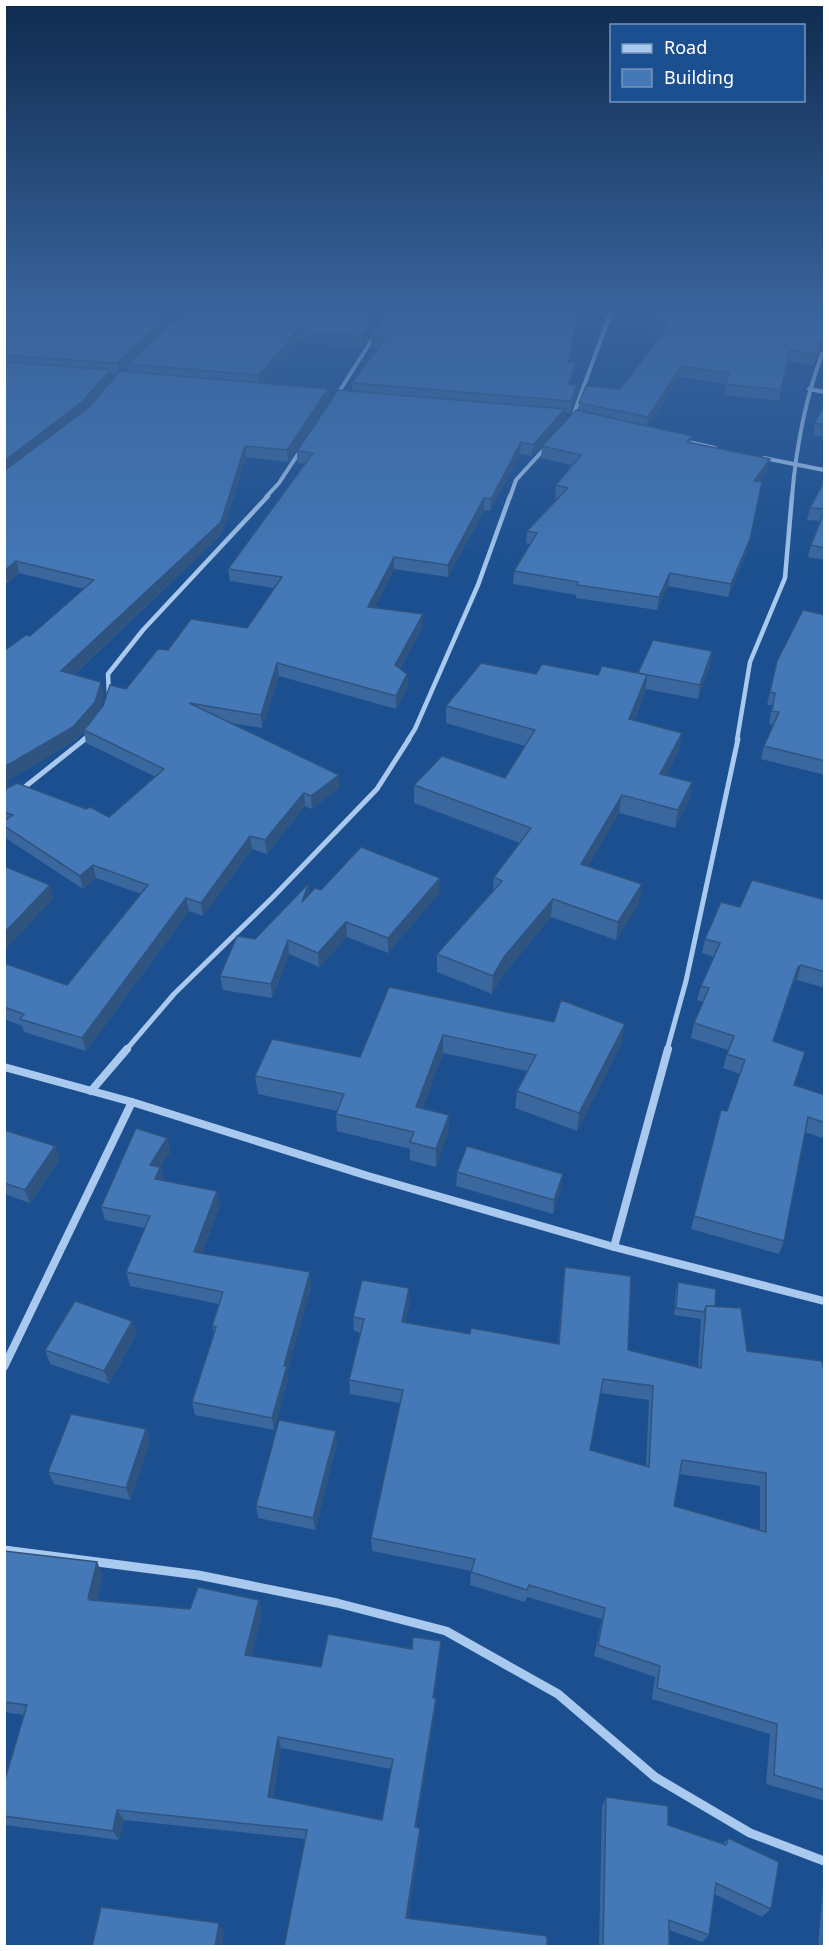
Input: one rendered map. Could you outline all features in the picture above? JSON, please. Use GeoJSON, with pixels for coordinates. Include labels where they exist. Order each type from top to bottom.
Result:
{"type":"FeatureCollection","features":[{"type":"Feature","properties":{"kind":"street"},"geometry":{"type":"LineString","coordinates":[[337,397],[348,398]]}},
{"type":"Feature","properties":{"kind":"street"},"geometry":{"type":"LineString","coordinates":[[566,425],[573,417],[580,397]]}},
{"type":"Feature","properties":{"kind":"street"},"geometry":{"type":"LineString","coordinates":[[614,1247],[686,981],[738,737],[750,662],[785,578],[795,465],[808,397]]}},
{"type":"Feature","properties":{"kind":"street"},"geometry":{"type":"LineString","coordinates":[[573,417],[584,419]]}},
{"type":"Feature","properties":{"kind":"street"},"geometry":{"type":"LineString","coordinates":[[678,440],[725,450]]}},
{"type":"Feature","properties":{"kind":"street"},"geometry":{"type":"LineString","coordinates":[[91,1091],[174,994],[272,898],[377,789],[416,729],[478,585],[516,480],[552,441]]}},
{"type":"Feature","properties":{"kind":"street"},"geometry":{"type":"LineString","coordinates":[[110,700],[108,674],[143,630],[189,583],[279,483],[304,445]]}},
{"type":"Feature","properties":{"kind":"street"},"geometry":{"type":"LineString","coordinates":[[760,458],[825,470]]}},
{"type":"Feature","properties":{"kind":"street"},"geometry":{"type":"LineString","coordinates":[[13,796],[48,770],[91,733],[96,725]]}},
{"type":"Feature","properties":{"kind":"street"},"geometry":{"type":"LineString","coordinates":[[4,1067],[132,1102],[368,1176],[614,1247],[825,1301]]}},
{"type":"Feature","properties":{"kind":"street"},"geometry":{"type":"LineString","coordinates":[[4,1367],[132,1102]]}},
{"type":"Feature","properties":{"kind":"street"},"geometry":{"type":"LineString","coordinates":[[4,1550],[198,1575],[337,1603],[446,1631],[558,1694],[655,1777],[750,1833],[825,1861]]}},
{"type":"Feature","properties":{"kind":"building"},"geometry":{"type":"Polygon","coordinates":[[[4,397],[86,397],[83,401],[4,461],[4,397]]]}},
{"type":"Feature","properties":{"kind":"building"},"geometry":{"type":"Polygon","coordinates":[[[98,397],[323,397],[287,450],[245,446],[221,522],[61,671],[101,682],[95,702],[73,727],[4,767],[4,651],[26,635],[30,636],[94,580],[16,561],[4,571],[4,471],[89,407],[98,397]]]}},
{"type":"Feature","properties":{"kind":"building"},"geometry":{"type":"Polygon","coordinates":[[[333,397],[422,397],[565,409],[533,445],[521,442],[491,499],[484,498],[448,565],[394,557],[368,607],[423,614],[395,665],[407,674],[396,696],[277,663],[261,715],[189,703],[339,775],[311,796],[304,793],[265,840],[250,836],[201,903],[186,898],[82,1038],[20,1019],[24,1014],[4,1007],[4,963],[67,985],[148,885],[93,865],[80,876],[4,826],[4,821],[13,815],[4,812],[4,790],[17,783],[86,809],[90,807],[109,817],[164,769],[84,730],[103,706],[110,685],[126,689],[158,649],[168,650],[191,619],[247,628],[282,577],[228,569],[313,453],[297,451],[333,397]]]}},
{"type":"Feature","properties":{"kind":"building"},"geometry":{"type":"Polygon","coordinates":[[[523,397],[572,397],[571,401],[523,397]]]}},
{"type":"Feature","properties":{"kind":"building"},"geometry":{"type":"Polygon","coordinates":[[[581,397],[661,397],[648,417],[579,403],[581,397]]]}},
{"type":"Feature","properties":{"kind":"building"},"geometry":{"type":"Polygon","coordinates":[[[825,402],[825,425],[815,423],[825,402]]]}},
{"type":"Feature","properties":{"kind":"building"},"geometry":{"type":"Polygon","coordinates":[[[576,410],[692,436],[687,442],[770,459],[754,481],[762,482],[750,539],[731,584],[670,573],[659,597],[577,585],[578,582],[514,571],[537,533],[527,531],[568,488],[556,485],[581,455],[542,446],[576,410]]]}},
{"type":"Feature","properties":{"kind":"building"},"geometry":{"type":"Polygon","coordinates":[[[825,480],[825,509],[810,508],[825,480]]]}},
{"type":"Feature","properties":{"kind":"building"},"geometry":{"type":"Polygon","coordinates":[[[825,510],[825,548],[811,545],[825,510]]]}},
{"type":"Feature","properties":{"kind":"building"},"geometry":{"type":"Polygon","coordinates":[[[803,610],[825,615],[825,761],[764,746],[779,712],[772,711],[775,693],[770,692],[777,661],[803,610]]]}},
{"type":"Feature","properties":{"kind":"building"},"geometry":{"type":"Polygon","coordinates":[[[653,640],[712,651],[700,685],[638,673],[653,640]]]}},
{"type":"Feature","properties":{"kind":"building"},"geometry":{"type":"Polygon","coordinates":[[[481,663],[536,674],[542,664],[598,675],[602,666],[647,675],[629,719],[682,733],[660,774],[692,782],[678,810],[622,795],[581,864],[642,884],[618,922],[553,899],[504,957],[493,976],[437,954],[502,881],[494,877],[531,828],[414,785],[442,756],[505,778],[535,730],[446,706],[481,663]]]}},
{"type":"Feature","properties":{"kind":"building"},"geometry":{"type":"Polygon","coordinates":[[[361,847],[440,878],[388,938],[346,922],[318,953],[288,940],[271,984],[220,976],[237,936],[255,939],[309,883],[302,902],[315,888],[321,890],[361,847]]]}},
{"type":"Feature","properties":{"kind":"building"},"geometry":{"type":"Polygon","coordinates":[[[4,866],[50,885],[4,933],[4,866]]]}},
{"type":"Feature","properties":{"kind":"building"},"geometry":{"type":"Polygon","coordinates":[[[752,880],[825,900],[825,972],[801,965],[798,967],[773,1041],[805,1052],[794,1085],[825,1095],[825,1123],[808,1117],[784,1241],[694,1216],[721,1110],[727,1111],[745,1060],[727,1054],[734,1036],[694,1023],[709,988],[701,986],[720,943],[705,939],[721,902],[740,907],[752,880]]]}},
{"type":"Feature","properties":{"kind":"building"},"geometry":{"type":"Polygon","coordinates":[[[389,987],[554,1022],[561,1000],[625,1024],[579,1113],[517,1091],[536,1055],[443,1035],[416,1107],[449,1115],[436,1149],[410,1142],[414,1132],[336,1114],[344,1094],[255,1076],[272,1039],[360,1057],[389,987]]]}},
{"type":"Feature","properties":{"kind":"building"},"geometry":{"type":"Polygon","coordinates":[[[136,1128],[167,1138],[150,1165],[160,1167],[155,1179],[217,1191],[194,1252],[310,1272],[272,1418],[192,1402],[216,1327],[212,1326],[223,1292],[126,1272],[150,1216],[101,1207],[136,1128]]]}},
{"type":"Feature","properties":{"kind":"building"},"geometry":{"type":"Polygon","coordinates":[[[4,1130],[55,1146],[25,1190],[4,1183],[4,1130]]]}},
{"type":"Feature","properties":{"kind":"building"},"geometry":{"type":"Polygon","coordinates":[[[467,1146],[563,1174],[554,1200],[457,1172],[467,1146]]]}},
{"type":"Feature","properties":{"kind":"building"},"geometry":{"type":"Polygon","coordinates":[[[565,1267],[631,1276],[628,1350],[701,1368],[706,1306],[741,1308],[747,1351],[822,1361],[825,1374],[825,1790],[774,1775],[777,1724],[657,1688],[660,1666],[598,1645],[605,1608],[529,1585],[527,1590],[471,1572],[475,1559],[371,1538],[403,1390],[349,1380],[364,1319],[353,1317],[362,1280],[409,1288],[402,1322],[470,1334],[471,1328],[559,1344],[565,1267]],[[603,1379],[590,1450],[649,1467],[653,1386],[603,1379]],[[682,1460],[674,1506],[766,1532],[766,1473],[682,1460]]]}},
{"type":"Feature","properties":{"kind":"building"},"geometry":{"type":"Polygon","coordinates":[[[678,1282],[716,1289],[715,1306],[706,1306],[704,1312],[676,1308],[678,1282]]]}},
{"type":"Feature","properties":{"kind":"building"},"geometry":{"type":"Polygon","coordinates":[[[75,1301],[132,1321],[104,1371],[45,1350],[75,1301]]]}},
{"type":"Feature","properties":{"kind":"building"},"geometry":{"type":"Polygon","coordinates":[[[71,1414],[146,1429],[126,1488],[48,1472],[71,1414]]]}},
{"type":"Feature","properties":{"kind":"building"},"geometry":{"type":"Polygon","coordinates":[[[279,1420],[336,1431],[313,1518],[256,1506],[279,1420]]]}},
{"type":"Feature","properties":{"kind":"building"},"geometry":{"type":"Polygon","coordinates":[[[4,1551],[97,1562],[88,1598],[90,1600],[190,1609],[198,1587],[259,1600],[245,1655],[321,1667],[328,1634],[412,1649],[413,1637],[441,1641],[433,1698],[436,1698],[415,1827],[420,1828],[406,1918],[547,1936],[547,1947],[284,1947],[307,1830],[117,1810],[113,1831],[4,1816],[4,1783],[27,1705],[4,1702],[4,1551]],[[278,1737],[268,1797],[382,1820],[393,1759],[278,1737]]]}},
{"type":"Feature","properties":{"kind":"building"},"geometry":{"type":"Polygon","coordinates":[[[606,1797],[668,1806],[668,1825],[726,1845],[728,1838],[779,1862],[771,1909],[716,1883],[709,1935],[669,1920],[669,1947],[603,1947],[606,1797]]]}},
{"type":"Feature","properties":{"kind":"building"},"geometry":{"type":"Polygon","coordinates":[[[101,1907],[219,1923],[215,1947],[92,1947],[101,1907]]]}}]}
